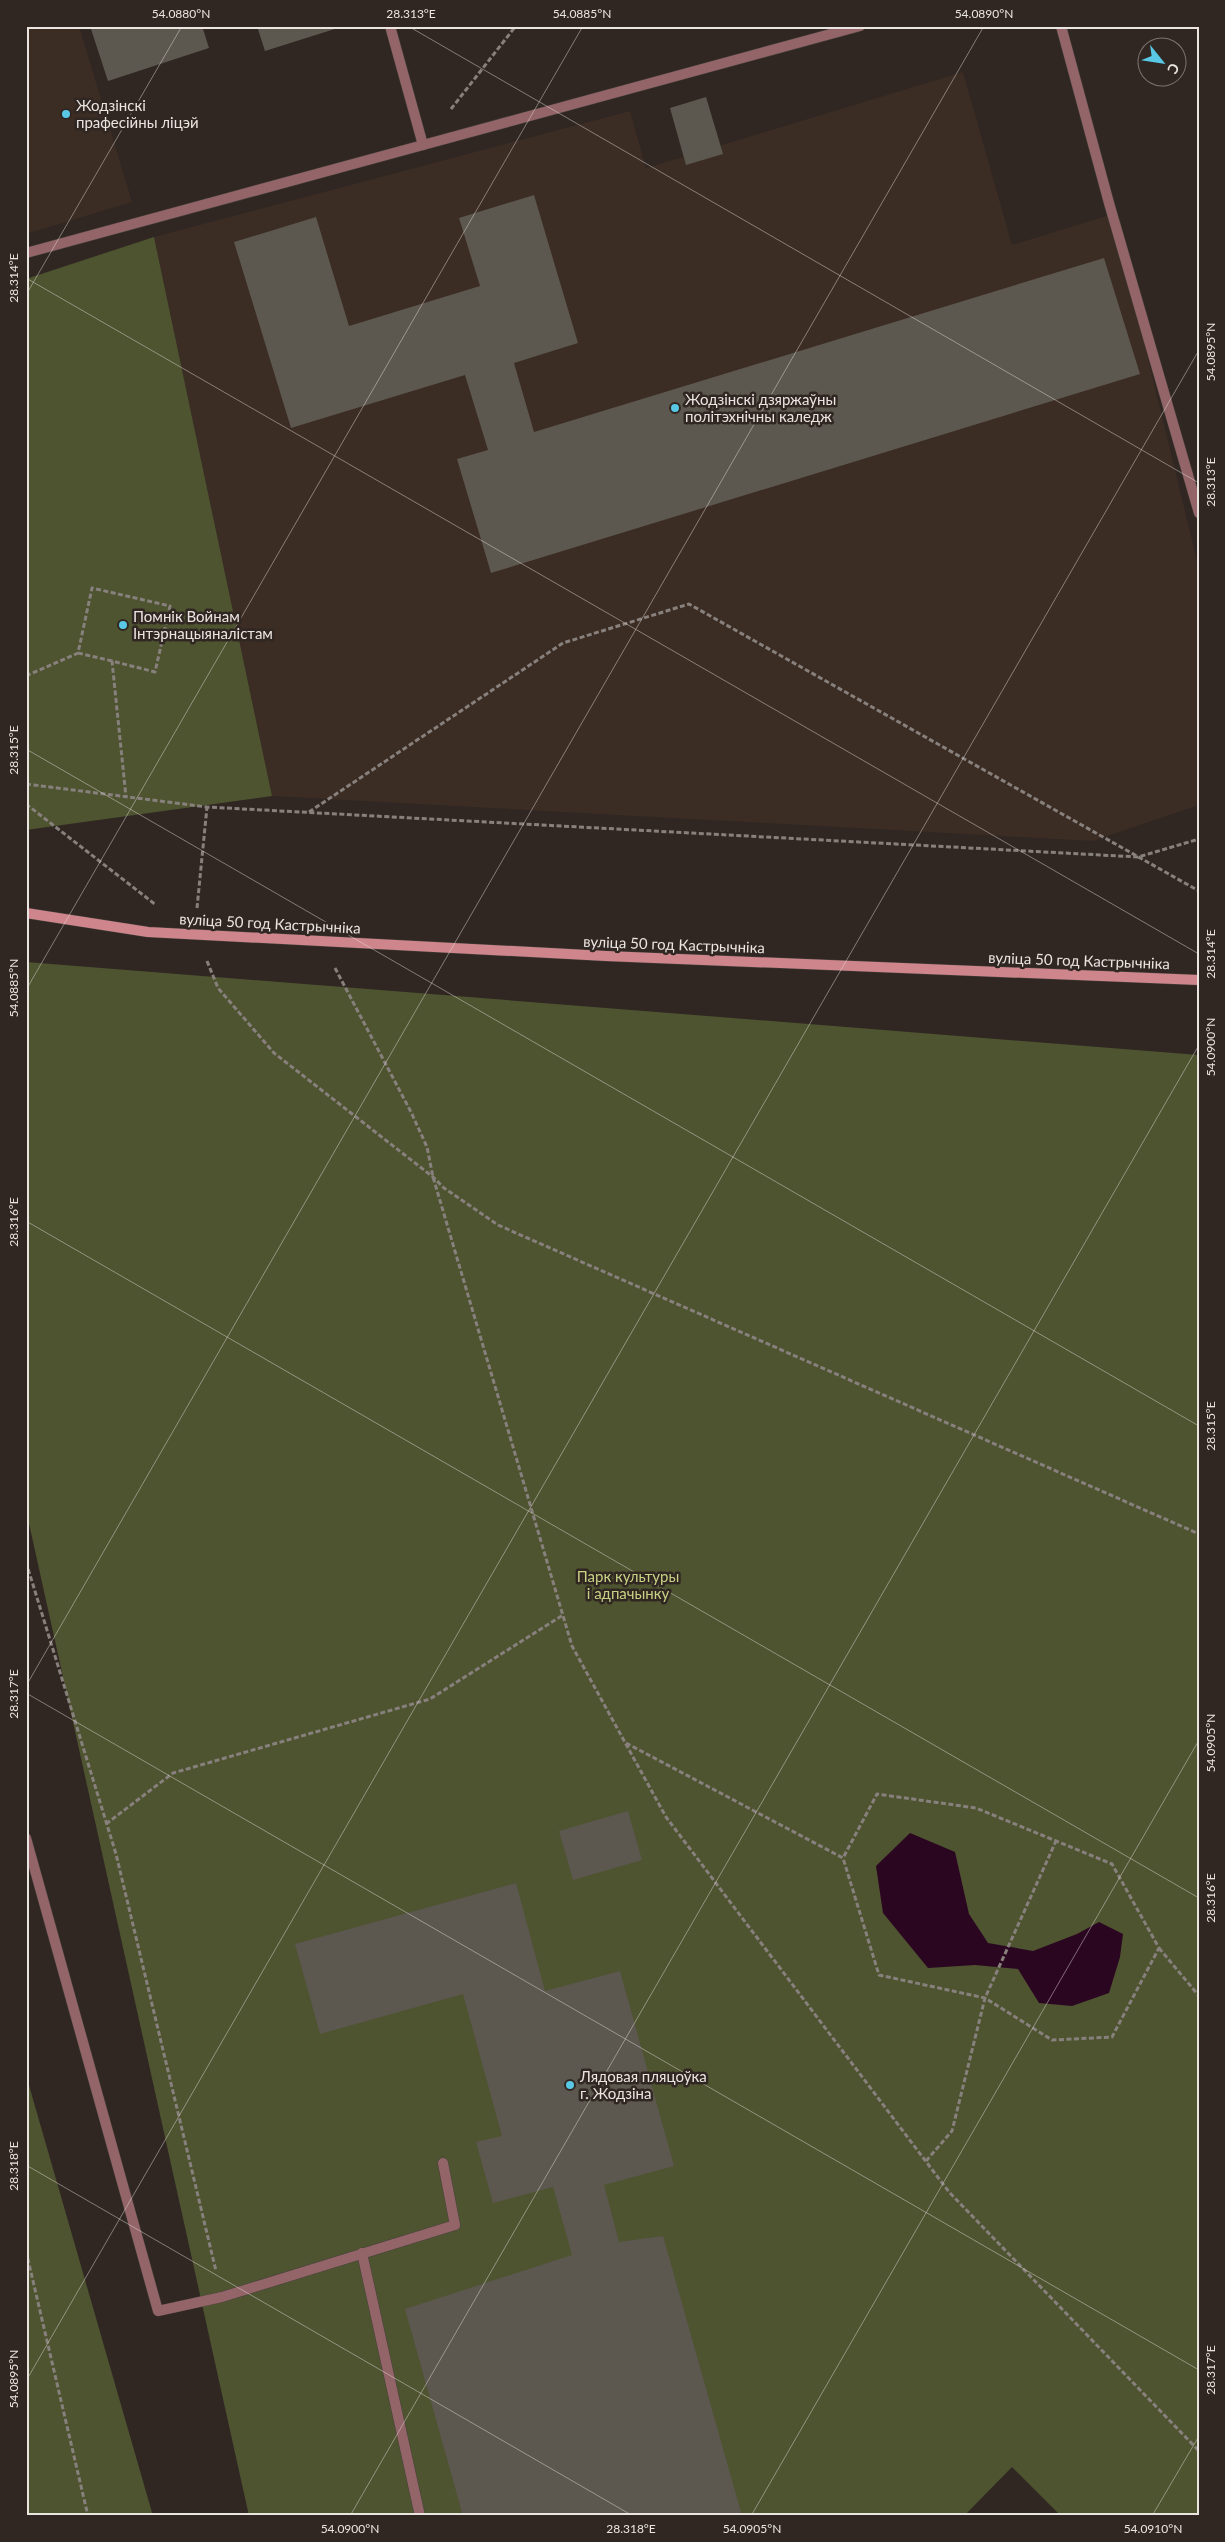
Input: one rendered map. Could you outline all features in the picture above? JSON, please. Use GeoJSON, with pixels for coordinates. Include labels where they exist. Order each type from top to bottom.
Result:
{"type":"FeatureCollection","features":[{"type":"Feature","properties":{"kind":"main road","name":"вуліца 50 год Кастрычніка"},"geometry":{"type":"LineString","coordinates":[[26,913],[148,932],[606,956],[1199,980]]}},
{"type":"Feature","properties":{"kind":"lane"},"geometry":{"type":"LineString","coordinates":[[390,26],[423,145]]}},
{"type":"Feature","properties":{"kind":"lane"},"geometry":{"type":"LineString","coordinates":[[26,253],[860,26]]}},
{"type":"Feature","properties":{"kind":"lane"},"geometry":{"type":"LineString","coordinates":[[1061,26],[1109,203],[1199,513]]}},
{"type":"Feature","properties":{"kind":"lane"},"geometry":{"type":"LineString","coordinates":[[26,1838],[158,2311],[222,2296],[455,2225],[443,2163]]}},
{"type":"Feature","properties":{"kind":"lane"},"geometry":{"type":"LineString","coordinates":[[362,2254],[420,2516]]}},
{"type":"Feature","properties":{"kind":"path"},"geometry":{"type":"LineString","coordinates":[[423,145],[515,27],[518,26]]}},
{"type":"Feature","properties":{"kind":"path"},"geometry":{"type":"LineString","coordinates":[[26,676],[78,653],[155,672],[170,606],[92,588],[78,653]]}},
{"type":"Feature","properties":{"kind":"path"},"geometry":{"type":"LineString","coordinates":[[309,812],[563,643],[689,604],[1199,891]]}},
{"type":"Feature","properties":{"kind":"path"},"geometry":{"type":"LineString","coordinates":[[112,662],[126,797]]}},
{"type":"Feature","properties":{"kind":"path"},"geometry":{"type":"LineString","coordinates":[[26,784],[207,807],[1138,857],[1199,839]]}},
{"type":"Feature","properties":{"kind":"path"},"geometry":{"type":"LineString","coordinates":[[26,804],[194,934],[218,988],[274,1053],[433,1176],[444,1188],[498,1225],[1199,1534]]}},
{"type":"Feature","properties":{"kind":"path"},"geometry":{"type":"LineString","coordinates":[[194,934],[207,807]]}},
{"type":"Feature","properties":{"kind":"path"},"geometry":{"type":"LineString","coordinates":[[321,941],[411,1112],[426,1147],[572,1646],[666,1817],[949,2192],[1199,2450]]}},
{"type":"Feature","properties":{"kind":"path"},"geometry":{"type":"LineString","coordinates":[[26,1562],[118,1864],[222,2296]]}},
{"type":"Feature","properties":{"kind":"path"},"geometry":{"type":"LineString","coordinates":[[106,1824],[173,1773],[430,1700],[563,1615]]}},
{"type":"Feature","properties":{"kind":"path"},"geometry":{"type":"LineString","coordinates":[[626,1743],[843,1858],[879,1975],[985,1998],[1052,2040],[1112,2036],[1159,1948]]}},
{"type":"Feature","properties":{"kind":"path"},"geometry":{"type":"LineString","coordinates":[[843,1858],[877,1794],[976,1808],[1112,1864],[1159,1948],[1199,1996]]}},
{"type":"Feature","properties":{"kind":"path"},"geometry":{"type":"LineString","coordinates":[[926,2161],[952,2131],[985,1998],[1056,1841]]}},
{"type":"Feature","properties":{"kind":"path"},"geometry":{"type":"LineString","coordinates":[[26,2252],[88,2516]]}},
{"type":"Feature","properties":{"kind":"shaded area","name":"Жодзінскі прафесійны ліцэй"},"geometry":{"type":"Polygon","coordinates":[[[26,26],[79,26],[132,202],[26,234],[26,26]]]}},
{"type":"Feature","properties":{"kind":"shaded area","name":"Жодзінскі дзяржаўны політэхнічны каледж"},"geometry":{"type":"Polygon","coordinates":[[[963,72],[1012,245],[1113,214],[1199,569],[1199,805],[1093,841],[272,796],[154,237],[630,111],[646,168],[963,72]]]}},
{"type":"Feature","properties":{"kind":"shaded area"},"geometry":{"type":"Polygon","coordinates":[[[910,1833],[955,1852],[969,1914],[988,1943],[1033,1951],[1077,1934],[1099,1922],[1123,1934],[1120,1957],[1109,1993],[1072,2006],[1039,2003],[1018,1969],[975,1965],[928,1968],[883,1913],[876,1866],[910,1833]]]}},
{"type":"Feature","properties":{"kind":"green space"},"geometry":{"type":"Polygon","coordinates":[[[154,237],[272,796],[26,830],[26,279],[154,237]]]}},
{"type":"Feature","properties":{"kind":"green space","name":"Парк культуры і адпачынку"},"geometry":{"type":"Polygon","coordinates":[[[26,962],[1199,1055],[1199,2516],[1061,2516],[1012,2467],[964,2516],[249,2516],[26,1510],[26,962]]]}},
{"type":"Feature","properties":{"kind":"green space"},"geometry":{"type":"Polygon","coordinates":[[[26,2075],[153,2516],[26,2516],[26,2075]]]}},
{"type":"Feature","properties":{"kind":"building"},"geometry":{"type":"Polygon","coordinates":[[[90,26],[202,26],[209,48],[108,81],[90,26]]]}},
{"type":"Feature","properties":{"kind":"building"},"geometry":{"type":"Polygon","coordinates":[[[257,26],[341,26],[341,27],[265,51],[257,26]]]}},
{"type":"Feature","properties":{"kind":"building"},"geometry":{"type":"Polygon","coordinates":[[[706,97],[723,154],[686,165],[670,108],[706,97]]]}},
{"type":"Feature","properties":{"kind":"building"},"geometry":{"type":"Polygon","coordinates":[[[534,195],[578,343],[514,363],[534,432],[1104,258],[1140,374],[491,573],[457,459],[488,450],[465,375],[291,428],[234,242],[316,217],[349,326],[480,286],[459,218],[534,195]]]}},
{"type":"Feature","properties":{"kind":"building"},"geometry":{"type":"Polygon","coordinates":[[[628,1811],[642,1860],[573,1880],[559,1831],[628,1811]]]}},
{"type":"Feature","properties":{"kind":"building"},"geometry":{"type":"Polygon","coordinates":[[[516,1883],[545,1991],[620,1971],[674,2166],[604,2185],[619,2242],[663,2236],[742,2516],[463,2516],[405,2309],[572,2255],[553,2187],[493,2203],[476,2142],[502,2136],[463,1994],[320,2034],[295,1944],[516,1883]]]}},
{"type":"Feature","properties":{"kind":"place","name":"Жодзінскі прафесійны ліцэй"},"geometry":{"type":"Point","coordinates":[66,114]}},
{"type":"Feature","properties":{"kind":"place","name":"Жодзінскі дзяржаўны політэхнічны каледж"},"geometry":{"type":"Point","coordinates":[675,408]}},
{"type":"Feature","properties":{"kind":"place","name":"Помнік Войнам Інтэрнацыяналістам"},"geometry":{"type":"Point","coordinates":[123,625]}},
{"type":"Feature","properties":{"kind":"place","name":"Лядовая пляцоўка г. Жодзіна"},"geometry":{"type":"Point","coordinates":[570,2085]}}]}
